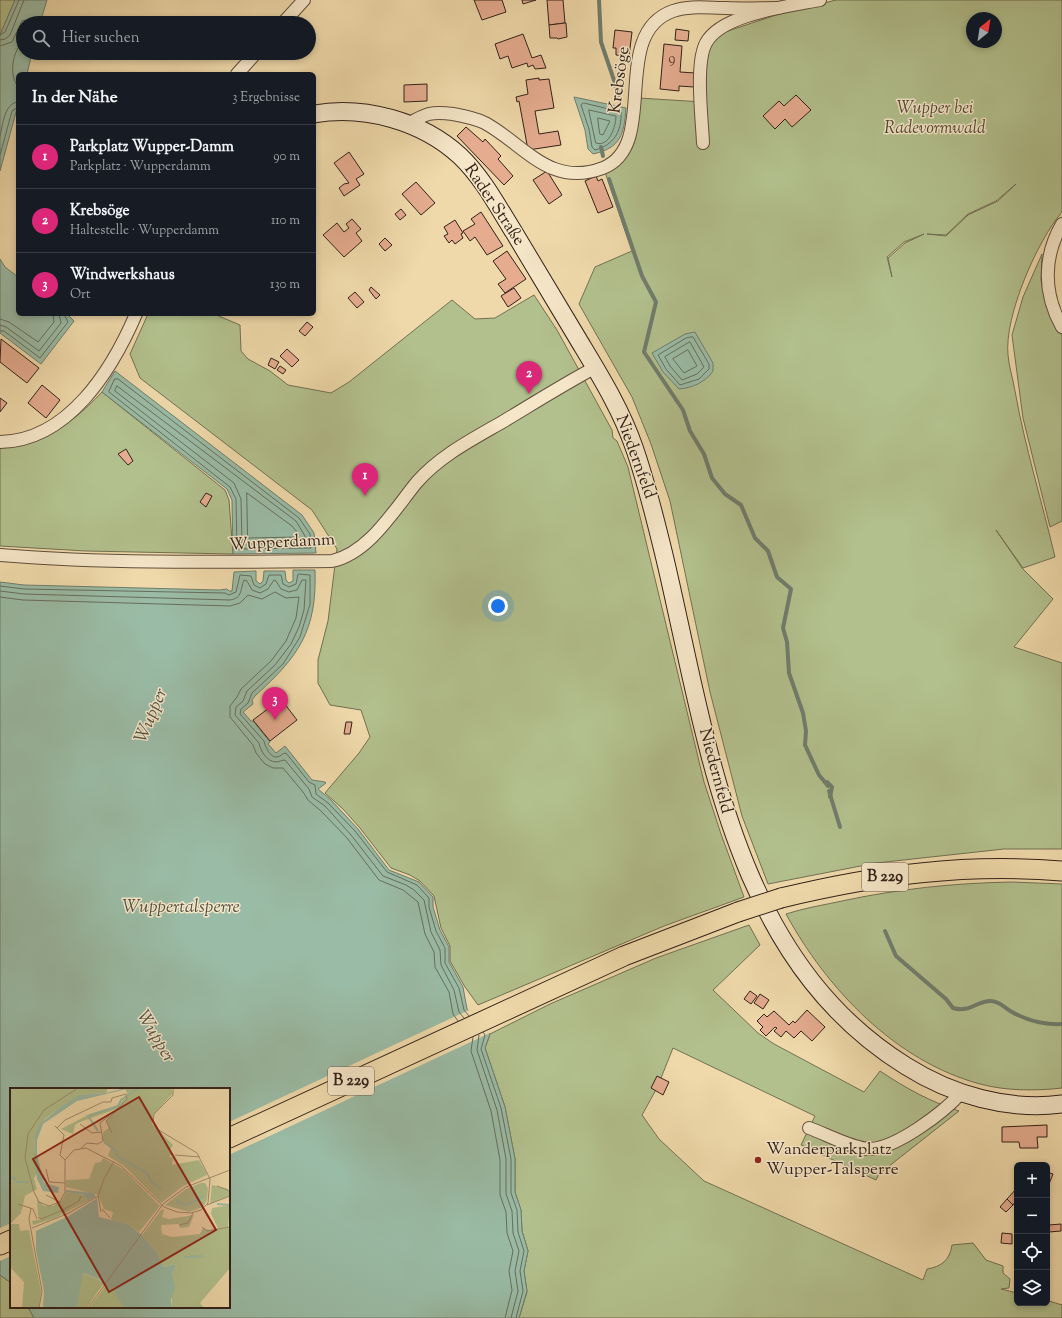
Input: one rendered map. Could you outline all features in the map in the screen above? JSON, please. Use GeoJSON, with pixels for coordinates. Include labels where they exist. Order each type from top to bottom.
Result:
{"type":"FeatureCollection","features":[{"type":"Feature","properties":{"kind":"main road","name":"B 229"},"geometry":{"type":"LineString","coordinates":[[230,1138],[631,953],[738,912],[781,898],[823,888],[888,876],[941,870],[990,867],[1062,871]]}},
{"type":"Feature","properties":{"kind":"main road"},"geometry":{"type":"LineString","coordinates":[[0,1245],[10,1240]]}},
{"type":"Feature","properties":{"kind":"street"},"geometry":{"type":"LineString","coordinates":[[289,16],[304,0]]}},
{"type":"Feature","properties":{"kind":"street","name":"Krebsöge"},"geometry":{"type":"LineString","coordinates":[[703,143],[701,65],[705,44],[712,33],[736,20],[778,8],[820,0]]}},
{"type":"Feature","properties":{"kind":"street","name":"Krebsöge"},"geometry":{"type":"LineString","coordinates":[[407,124],[432,114],[470,117],[490,126],[532,158],[546,165],[574,173],[596,170],[616,160],[628,141],[640,52],[646,35],[658,20],[672,12],[690,8],[778,8]]}},
{"type":"Feature","properties":{"kind":"street"},"geometry":{"type":"LineString","coordinates":[[239,72],[250,60]]}},
{"type":"Feature","properties":{"kind":"street","name":"Rader Straße"},"geometry":{"type":"LineString","coordinates":[[316,114],[334,112],[362,113],[393,119],[426,133],[454,152],[480,179],[596,368]]}},
{"type":"Feature","properties":{"kind":"street"},"geometry":{"type":"LineString","coordinates":[[1062,224],[1050,252],[1047,277],[1052,304],[1062,327]]}},
{"type":"Feature","properties":{"kind":"street"},"geometry":{"type":"LineString","coordinates":[[0,442],[16,440],[38,433],[65,418],[84,402],[110,364],[135,316]]}},
{"type":"Feature","properties":{"kind":"street","name":"Wupperdamm"},"geometry":{"type":"LineString","coordinates":[[0,555],[114,562],[332,561],[347,556],[380,528],[417,482],[446,455],[596,368]]}},
{"type":"Feature","properties":{"kind":"street","name":"Niedernfeld"},"geometry":{"type":"LineString","coordinates":[[596,368],[612,398],[635,449],[651,500],[716,778],[743,862],[772,921],[804,972],[836,1010],[857,1030],[881,1049],[912,1070],[961,1092],[1011,1104],[1062,1104]]}},
{"type":"Feature","properties":{"kind":"street"},"geometry":{"type":"LineString","coordinates":[[809,1128],[859,1147],[870,1149],[880,1148],[909,1134],[924,1124],[948,1106],[961,1092]]}},
{"type":"Feature","properties":{"kind":"green space"},"geometry":{"type":"Polygon","coordinates":[[[0,0],[15,0],[0,35],[0,0]]]}},
{"type":"Feature","properties":{"kind":"green space","name":"Wupper bei Radevormwald"},"geometry":{"type":"Polygon","coordinates":[[[836,0],[1062,0],[1062,212],[1042,241],[1024,280],[1011,321],[1008,339],[1008,355],[1019,412],[1055,557],[1023,568],[996,530],[1022,568],[1053,599],[1014,647],[1062,663],[1062,849],[1004,849],[876,863],[768,884],[742,816],[710,692],[670,501],[651,444],[632,397],[579,304],[595,267],[632,251],[605,172],[625,159],[631,151],[637,132],[639,98],[703,102],[706,53],[713,36],[776,15],[836,0]],[[1016,184],[996,201],[968,214],[946,235],[927,234],[946,236],[968,215],[998,201],[1016,184]],[[924,234],[904,242],[887,257],[892,277],[888,258],[905,243],[924,234]]]}},
{"type":"Feature","properties":{"kind":"green space"},"geometry":{"type":"Polygon","coordinates":[[[1042,254],[1041,280],[1046,306],[1062,336],[1062,521],[1050,527],[1023,418],[1012,335],[1023,297],[1042,254]]]}},
{"type":"Feature","properties":{"kind":"green space"},"geometry":{"type":"Polygon","coordinates":[[[534,295],[557,330],[612,430],[613,438],[617,441],[628,467],[704,782],[744,897],[664,926],[478,1005],[465,987],[450,961],[450,946],[441,928],[434,896],[420,881],[410,875],[391,868],[360,828],[343,809],[325,793],[359,753],[370,737],[361,710],[330,705],[318,683],[318,660],[328,621],[337,549],[312,510],[140,378],[130,354],[147,316],[219,316],[240,325],[241,351],[248,359],[270,371],[288,385],[331,393],[349,382],[452,300],[475,319],[495,318],[534,295]]]}},
{"type":"Feature","properties":{"kind":"green space"},"geometry":{"type":"Polygon","coordinates":[[[102,392],[225,490],[229,500],[233,554],[86,551],[0,546],[0,446],[31,441],[49,434],[74,418],[102,392]]]}},
{"type":"Feature","properties":{"kind":"green space"},"geometry":{"type":"Polygon","coordinates":[[[1012,882],[1062,884],[1062,1088],[1021,1090],[980,1084],[949,1073],[920,1058],[892,1040],[866,1018],[843,995],[803,942],[786,914],[807,908],[905,890],[947,885],[1012,882]]]}},
{"type":"Feature","properties":{"kind":"green space"},"geometry":{"type":"Polygon","coordinates":[[[749,925],[760,945],[713,990],[758,1033],[774,1044],[864,1092],[880,1071],[918,1094],[959,1111],[879,1174],[876,1180],[801,1145],[815,1116],[673,1048],[657,1088],[642,1115],[659,1139],[704,1181],[923,1280],[927,1269],[937,1267],[947,1259],[952,1245],[973,1243],[986,1260],[1003,1266],[1003,1273],[1010,1279],[1009,1288],[1001,1289],[1014,1292],[1014,1306],[1050,1306],[1050,1301],[1062,1305],[1062,1318],[519,1318],[527,1292],[524,1271],[528,1251],[522,1231],[521,1210],[515,1192],[515,1159],[505,1107],[485,1048],[490,1034],[550,1004],[656,958],[749,925]]]}},
{"type":"Feature","properties":{"kind":"green space"},"geometry":{"type":"Polygon","coordinates":[[[0,1275],[10,1282],[10,1308],[29,1308],[34,1318],[0,1318],[0,1275]]]}},
{"type":"Feature","properties":{"kind":"water"},"geometry":{"type":"Polygon","coordinates":[[[15,0],[47,0],[42,16],[16,16],[16,60],[30,60],[27,72],[16,72],[16,112],[0,171],[0,35],[15,0]]]}},
{"type":"Feature","properties":{"kind":"water"},"geometry":{"type":"Polygon","coordinates":[[[574,97],[626,108],[622,132],[615,144],[610,148],[593,154],[588,149],[585,130],[574,97]]]}},
{"type":"Feature","properties":{"kind":"water"},"geometry":{"type":"Polygon","coordinates":[[[0,259],[5,267],[16,275],[16,316],[69,316],[74,321],[41,364],[0,333],[0,259]]]}},
{"type":"Feature","properties":{"kind":"water"},"geometry":{"type":"Polygon","coordinates":[[[695,332],[713,363],[713,371],[707,378],[698,384],[679,389],[663,372],[652,353],[685,334],[695,332]]]}},
{"type":"Feature","properties":{"kind":"water"},"geometry":{"type":"Polygon","coordinates":[[[115,371],[302,515],[314,533],[316,553],[233,554],[232,500],[227,489],[102,392],[115,371]]]}},
{"type":"Feature","properties":{"kind":"water","name":"Wuppertalsperre"},"geometry":{"type":"Polygon","coordinates":[[[293,570],[315,570],[313,610],[308,626],[294,655],[270,682],[255,696],[252,700],[253,704],[243,712],[251,721],[253,721],[270,742],[268,744],[276,753],[285,746],[312,780],[326,783],[318,789],[331,800],[358,829],[389,870],[419,882],[433,897],[433,907],[440,930],[449,947],[449,962],[463,987],[467,1009],[490,1034],[485,1048],[505,1107],[515,1159],[515,1192],[521,1210],[522,1231],[528,1251],[524,1271],[527,1291],[519,1318],[34,1318],[29,1308],[230,1308],[230,1088],[10,1088],[10,1282],[0,1275],[0,582],[24,585],[227,589],[232,591],[234,572],[256,571],[256,581],[260,584],[263,581],[264,571],[285,571],[286,580],[289,583],[293,581],[293,570]]]}},
{"type":"Feature","properties":{"kind":"pier"},"geometry":{"type":"Polygon","coordinates":[[[471,1009],[492,1032],[230,1155],[230,1122],[471,1009]]]}},
{"type":"Feature","properties":{"kind":"pier"},"geometry":{"type":"Polygon","coordinates":[[[10,1223],[10,1256],[0,1261],[0,1228],[10,1223]]]}},
{"type":"Feature","properties":{"kind":"building"},"geometry":{"type":"Polygon","coordinates":[[[474,0],[502,0],[506,12],[482,20],[474,0]]]}},
{"type":"Feature","properties":{"kind":"building"},"geometry":{"type":"Polygon","coordinates":[[[522,0],[536,0],[523,4],[522,0]]]}},
{"type":"Feature","properties":{"kind":"building"},"geometry":{"type":"Polygon","coordinates":[[[547,0],[563,0],[565,23],[549,25],[547,0]]]}},
{"type":"Feature","properties":{"kind":"building"},"geometry":{"type":"Polygon","coordinates":[[[566,23],[567,37],[558,39],[550,38],[549,25],[566,23]]]}},
{"type":"Feature","properties":{"kind":"building"},"geometry":{"type":"Polygon","coordinates":[[[676,29],[689,31],[688,41],[675,40],[676,29]]]}},
{"type":"Feature","properties":{"kind":"building"},"geometry":{"type":"Polygon","coordinates":[[[615,30],[632,32],[629,56],[616,55],[616,48],[613,48],[615,30]]]}},
{"type":"Feature","properties":{"kind":"building"},"geometry":{"type":"Polygon","coordinates":[[[523,34],[532,58],[541,55],[546,68],[535,69],[533,65],[528,67],[527,63],[512,68],[508,56],[500,59],[495,44],[523,34]]]}},
{"type":"Feature","properties":{"kind":"building"},"geometry":{"type":"Polygon","coordinates":[[[664,44],[682,46],[680,72],[695,73],[694,87],[679,86],[679,91],[660,89],[664,44]]]}},
{"type":"Feature","properties":{"kind":"building"},"geometry":{"type":"Polygon","coordinates":[[[539,78],[539,80],[549,79],[554,108],[535,111],[539,134],[558,131],[561,145],[528,150],[519,101],[517,102],[516,97],[528,94],[526,80],[539,78]]]}},
{"type":"Feature","properties":{"kind":"building"},"geometry":{"type":"Polygon","coordinates":[[[427,84],[427,101],[404,102],[404,85],[427,84]]]}},
{"type":"Feature","properties":{"kind":"building"},"geometry":{"type":"Polygon","coordinates":[[[796,95],[811,110],[792,127],[785,119],[775,129],[763,116],[779,101],[784,106],[796,95]]]}},
{"type":"Feature","properties":{"kind":"building"},"geometry":{"type":"Polygon","coordinates":[[[466,127],[483,142],[485,139],[501,156],[498,159],[513,176],[504,185],[457,136],[466,127]]]}},
{"type":"Feature","properties":{"kind":"building"},"geometry":{"type":"Polygon","coordinates":[[[349,152],[364,174],[356,179],[360,185],[344,196],[339,188],[344,184],[349,183],[334,163],[349,152]]]}},
{"type":"Feature","properties":{"kind":"building"},"geometry":{"type":"Polygon","coordinates":[[[547,171],[562,195],[549,204],[533,180],[547,171]]]}},
{"type":"Feature","properties":{"kind":"building"},"geometry":{"type":"Polygon","coordinates":[[[596,176],[598,181],[602,179],[613,207],[598,213],[585,181],[596,176]]]}},
{"type":"Feature","properties":{"kind":"building"},"geometry":{"type":"Polygon","coordinates":[[[416,182],[435,203],[421,215],[402,194],[416,182]]]}},
{"type":"Feature","properties":{"kind":"building"},"geometry":{"type":"Polygon","coordinates":[[[401,209],[406,215],[400,220],[395,214],[401,209]]]}},
{"type":"Feature","properties":{"kind":"building"},"geometry":{"type":"Polygon","coordinates":[[[481,212],[503,246],[487,255],[475,237],[470,241],[463,231],[475,224],[471,219],[481,212]]]}},
{"type":"Feature","properties":{"kind":"building"},"geometry":{"type":"Polygon","coordinates":[[[352,219],[361,229],[356,233],[362,241],[344,257],[323,235],[337,223],[344,232],[349,228],[346,224],[352,219]]]}},
{"type":"Feature","properties":{"kind":"building"},"geometry":{"type":"Polygon","coordinates":[[[455,220],[463,233],[461,234],[463,238],[455,244],[452,240],[449,243],[444,236],[448,234],[444,227],[455,220]]]}},
{"type":"Feature","properties":{"kind":"building"},"geometry":{"type":"Polygon","coordinates":[[[385,238],[392,245],[385,251],[379,244],[385,238]]]}},
{"type":"Feature","properties":{"kind":"building"},"geometry":{"type":"Polygon","coordinates":[[[507,251],[526,279],[505,293],[498,284],[506,279],[493,261],[507,251]]]}},
{"type":"Feature","properties":{"kind":"building"},"geometry":{"type":"Polygon","coordinates":[[[371,287],[380,295],[376,299],[369,290],[371,287]]]}},
{"type":"Feature","properties":{"kind":"building"},"geometry":{"type":"Polygon","coordinates":[[[514,288],[521,298],[508,307],[501,296],[514,288]]]}},
{"type":"Feature","properties":{"kind":"building"},"geometry":{"type":"Polygon","coordinates":[[[355,292],[364,302],[357,308],[348,298],[355,292]]]}},
{"type":"Feature","properties":{"kind":"building"},"geometry":{"type":"Polygon","coordinates":[[[307,322],[313,327],[305,336],[299,331],[307,322]]]}},
{"type":"Feature","properties":{"kind":"building"},"geometry":{"type":"Polygon","coordinates":[[[1,339],[39,368],[27,383],[0,362],[1,339]]]}},
{"type":"Feature","properties":{"kind":"building"},"geometry":{"type":"Polygon","coordinates":[[[287,349],[299,360],[292,367],[280,356],[287,349]]]}},
{"type":"Feature","properties":{"kind":"building"},"geometry":{"type":"Polygon","coordinates":[[[271,358],[279,362],[275,369],[268,365],[271,358]]]}},
{"type":"Feature","properties":{"kind":"building"},"geometry":{"type":"Polygon","coordinates":[[[280,366],[286,370],[283,374],[277,370],[280,366]]]}},
{"type":"Feature","properties":{"kind":"building"},"geometry":{"type":"Polygon","coordinates":[[[42,385],[60,400],[46,418],[28,403],[42,385]]]}},
{"type":"Feature","properties":{"kind":"building"},"geometry":{"type":"Polygon","coordinates":[[[0,398],[7,403],[0,412],[0,398]]]}},
{"type":"Feature","properties":{"kind":"building"},"geometry":{"type":"Polygon","coordinates":[[[126,449],[133,461],[128,465],[118,454],[126,449]]]}},
{"type":"Feature","properties":{"kind":"building"},"geometry":{"type":"Polygon","coordinates":[[[206,493],[212,496],[206,507],[200,502],[206,493]]]}},
{"type":"Feature","properties":{"kind":"building"},"geometry":{"type":"Polygon","coordinates":[[[281,699],[297,720],[270,741],[253,720],[281,699]]]}},
{"type":"Feature","properties":{"kind":"building"},"geometry":{"type":"Polygon","coordinates":[[[346,722],[352,722],[350,734],[344,734],[346,722]]]}},
{"type":"Feature","properties":{"kind":"building"},"geometry":{"type":"Polygon","coordinates":[[[750,991],[757,996],[751,1004],[744,999],[750,991]]]}},
{"type":"Feature","properties":{"kind":"building"},"geometry":{"type":"Polygon","coordinates":[[[760,994],[769,1000],[763,1009],[754,1003],[760,994]]]}},
{"type":"Feature","properties":{"kind":"building"},"geometry":{"type":"Polygon","coordinates":[[[807,1010],[825,1027],[812,1041],[801,1031],[794,1038],[786,1031],[781,1037],[774,1031],[777,1028],[775,1027],[766,1036],[760,1030],[763,1027],[757,1021],[764,1014],[767,1017],[774,1011],[789,1025],[793,1021],[795,1023],[807,1010]]]}},
{"type":"Feature","properties":{"kind":"building"},"geometry":{"type":"Polygon","coordinates":[[[657,1076],[669,1082],[663,1095],[651,1088],[657,1076]]]}},
{"type":"Feature","properties":{"kind":"building"},"geometry":{"type":"Polygon","coordinates":[[[1047,1125],[1047,1137],[1037,1137],[1038,1148],[1020,1148],[1019,1142],[1002,1142],[1002,1127],[1047,1125]]]}},
{"type":"Feature","properties":{"kind":"building"},"geometry":{"type":"Polygon","coordinates":[[[1050,1173],[1053,1174],[1050,1182],[1050,1173]]]}},
{"type":"Feature","properties":{"kind":"building"},"geometry":{"type":"Polygon","coordinates":[[[1014,1191],[1013,1205],[1007,1199],[1014,1191]]]}},
{"type":"Feature","properties":{"kind":"building"},"geometry":{"type":"Polygon","coordinates":[[[1007,1199],[1013,1205],[1006,1212],[1000,1207],[1007,1199]]]}},
{"type":"Feature","properties":{"kind":"building"},"geometry":{"type":"Polygon","coordinates":[[[1061,1224],[1061,1231],[1050,1232],[1050,1225],[1061,1224]]]}},
{"type":"Feature","properties":{"kind":"building"},"geometry":{"type":"Polygon","coordinates":[[[1002,1233],[1012,1234],[1012,1244],[1001,1243],[1002,1233]]]}},
{"type":"Feature","properties":{"kind":"waterway"},"geometry":{"type":"LineString","coordinates":[[599,0],[601,42],[619,95]]}},
{"type":"Feature","properties":{"kind":"waterway"},"geometry":{"type":"LineString","coordinates":[[601,147],[603,156]]}},
{"type":"Feature","properties":{"kind":"waterway"},"geometry":{"type":"LineString","coordinates":[[609,179],[642,276],[656,302],[644,352],[683,410],[690,431],[704,454],[712,478],[725,494],[741,505],[755,538],[768,551],[777,577],[791,589],[783,628],[787,642],[789,673],[803,713],[806,731],[805,745],[819,775],[828,786]]}},
{"type":"Feature","properties":{"kind":"waterway"},"geometry":{"type":"LineString","coordinates":[[827,782],[832,787],[830,797]]}},
{"type":"Feature","properties":{"kind":"waterway"},"geometry":{"type":"LineString","coordinates":[[829,791],[840,827]]}},
{"type":"Feature","properties":{"kind":"waterway"},"geometry":{"type":"LineString","coordinates":[[885,931],[896,956],[946,999],[953,1008],[964,1009],[981,1003],[994,1001],[1012,1012],[1030,1020],[1049,1024],[1062,1024]]}},
{"type":"Feature","properties":{"kind":"place","name":"Krebsöge"},"geometry":{"type":"Point","coordinates":[529,394]}},
{"type":"Feature","properties":{"kind":"place","name":"Parkplatz Wupper-Damm"},"geometry":{"type":"Point","coordinates":[365,496]}},
{"type":"Feature","properties":{"kind":"place","name":"Windwerkshaus"},"geometry":{"type":"Point","coordinates":[275,720]}},
{"type":"Feature","properties":{"kind":"place","name":"Wanderparkplatz Wupper-Talsperre"},"geometry":{"type":"Point","coordinates":[758,1160]}},
{"type":"Feature","properties":{"kind":"water label","name":"Wupper"},"geometry":{"type":"Point","coordinates":[152,716]}},
{"type":"Feature","properties":{"kind":"water label","name":"Wupper"},"geometry":{"type":"Point","coordinates":[155,1037]}}]}
